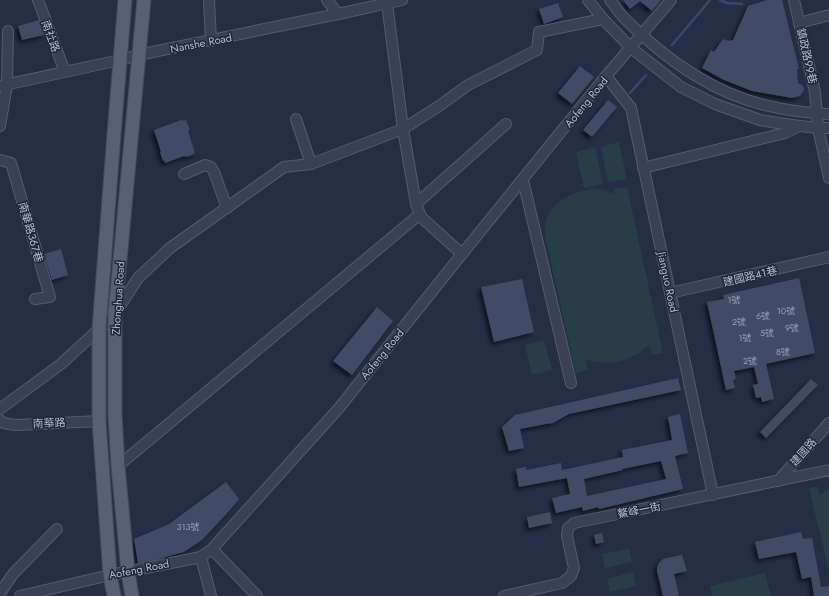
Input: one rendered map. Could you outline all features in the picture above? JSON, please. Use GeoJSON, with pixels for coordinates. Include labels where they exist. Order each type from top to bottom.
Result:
{"type":"FeatureCollection","features":[{"type":"Feature","properties":{"kind":"main road","name":"Zhonghua Road"},"geometry":{"type":"LineString","coordinates":[[114,596],[110,575],[99,421],[99,329],[125,0]]}},
{"type":"Feature","properties":{"kind":"main road","name":"Zhonghua Road"},"geometry":{"type":"LineString","coordinates":[[132,596],[128,572],[118,466],[115,415],[115,314],[144,0]]}},
{"type":"Feature","properties":{"kind":"street","name":"南社路"},"geometry":{"type":"LineString","coordinates":[[38,0],[65,72]]}},
{"type":"Feature","properties":{"kind":"street"},"geometry":{"type":"LineString","coordinates":[[209,0],[211,41]]}},
{"type":"Feature","properties":{"kind":"street"},"geometry":{"type":"LineString","coordinates":[[328,0],[338,14]]}},
{"type":"Feature","properties":{"kind":"street","name":"Nanshe Road"},"geometry":{"type":"LineString","coordinates":[[3,85],[138,55],[402,0]]}},
{"type":"Feature","properties":{"kind":"street"},"geometry":{"type":"LineString","coordinates":[[588,0],[603,19],[631,48],[681,87],[715,104],[760,120],[778,124],[829,128]]}},
{"type":"Feature","properties":{"kind":"street"},"geometry":{"type":"LineString","coordinates":[[610,0],[624,18],[642,35],[683,68],[703,80],[725,91],[768,106],[829,114]]}},
{"type":"Feature","properties":{"kind":"street","name":"Aofeng Road"},"geometry":{"type":"LineString","coordinates":[[20,596],[110,575],[201,557],[212,549],[339,408],[606,76],[671,0]]}},
{"type":"Feature","properties":{"kind":"street","name":"鎮政路99巷"},"geometry":{"type":"LineString","coordinates":[[794,0],[815,92],[818,128],[829,178]]}},
{"type":"Feature","properties":{"kind":"street"},"geometry":{"type":"LineString","coordinates":[[387,3],[403,129],[416,204],[421,217],[462,254]]}},
{"type":"Feature","properties":{"kind":"street"},"geometry":{"type":"LineString","coordinates":[[799,23],[829,15]]}},
{"type":"Feature","properties":{"kind":"street"},"geometry":{"type":"LineString","coordinates":[[0,409],[61,364],[115,314],[138,278],[170,248],[284,167],[310,164],[403,129],[468,85],[537,50],[539,32],[603,19]]}},
{"type":"Feature","properties":{"kind":"street"},"geometry":{"type":"LineString","coordinates":[[0,126],[8,31]]}},
{"type":"Feature","properties":{"kind":"street","name":"Jianguo Road"},"geometry":{"type":"LineString","coordinates":[[606,76],[631,108],[713,494]]}},
{"type":"Feature","properties":{"kind":"street"},"geometry":{"type":"LineString","coordinates":[[296,119],[310,164]]}},
{"type":"Feature","properties":{"kind":"street"},"geometry":{"type":"LineString","coordinates":[[416,204],[506,124]]}},
{"type":"Feature","properties":{"kind":"street"},"geometry":{"type":"LineString","coordinates":[[643,168],[784,133],[800,126]]}},
{"type":"Feature","properties":{"kind":"street","name":"南華路367巷"},"geometry":{"type":"LineString","coordinates":[[0,160],[11,163],[50,297],[35,299]]}},
{"type":"Feature","properties":{"kind":"street"},"geometry":{"type":"LineString","coordinates":[[184,174],[205,165],[211,167],[226,208]]}},
{"type":"Feature","properties":{"kind":"street"},"geometry":{"type":"LineString","coordinates":[[523,180],[571,383]]}},
{"type":"Feature","properties":{"kind":"street"},"geometry":{"type":"LineString","coordinates":[[118,466],[420,214]]}},
{"type":"Feature","properties":{"kind":"street","name":"建國路41巷"},"geometry":{"type":"LineString","coordinates":[[670,293],[829,257]]}},
{"type":"Feature","properties":{"kind":"street","name":"南華路"},"geometry":{"type":"LineString","coordinates":[[0,420],[8,424],[17,425],[99,421]]}},
{"type":"Feature","properties":{"kind":"street","name":"建國路"},"geometry":{"type":"LineString","coordinates":[[778,481],[829,423]]}},
{"type":"Feature","properties":{"kind":"street","name":"鰲峰一街"},"geometry":{"type":"LineString","coordinates":[[504,596],[562,583],[571,576],[574,568],[567,536],[568,528],[574,523],[829,470]]}},
{"type":"Feature","properties":{"kind":"street"},"geometry":{"type":"LineString","coordinates":[[0,593],[13,574],[57,530]]}},
{"type":"Feature","properties":{"kind":"street"},"geometry":{"type":"LineString","coordinates":[[212,549],[257,596]]}},
{"type":"Feature","properties":{"kind":"street"},"geometry":{"type":"LineString","coordinates":[[201,557],[211,596]]}},
{"type":"Feature","properties":{"kind":"shaded area"},"geometry":{"type":"Polygon","coordinates":[[[619,142],[627,179],[608,182],[601,147],[619,142]]]}},
{"type":"Feature","properties":{"kind":"shaded area"},"geometry":{"type":"Polygon","coordinates":[[[595,147],[603,184],[584,188],[576,152],[595,147]]]}},
{"type":"Feature","properties":{"kind":"shaded area"},"geometry":{"type":"Polygon","coordinates":[[[627,187],[663,353],[652,355],[649,345],[642,351],[627,359],[611,363],[603,363],[586,359],[588,370],[576,373],[545,237],[547,217],[557,203],[564,198],[580,192],[601,189],[615,194],[614,189],[627,187]]]}},
{"type":"Feature","properties":{"kind":"shaded area"},"geometry":{"type":"Polygon","coordinates":[[[544,340],[552,370],[532,375],[525,345],[544,340]]]}},
{"type":"Feature","properties":{"kind":"shaded area"},"geometry":{"type":"Polygon","coordinates":[[[817,486],[820,495],[829,488],[829,571],[809,488],[817,486]]]}},
{"type":"Feature","properties":{"kind":"shaded area"},"geometry":{"type":"Polygon","coordinates":[[[629,548],[632,562],[605,568],[602,554],[629,548]]]}},
{"type":"Feature","properties":{"kind":"shaded area"},"geometry":{"type":"Polygon","coordinates":[[[633,572],[636,586],[610,592],[607,579],[633,572]]]}},
{"type":"Feature","properties":{"kind":"shaded area"},"geometry":{"type":"Polygon","coordinates":[[[765,573],[771,596],[712,596],[710,586],[765,573]]]}},
{"type":"Feature","properties":{"kind":"building"},"geometry":{"type":"Polygon","coordinates":[[[623,0],[661,0],[652,11],[640,1],[630,9],[623,0]]]}},
{"type":"Feature","properties":{"kind":"building"},"geometry":{"type":"Polygon","coordinates":[[[767,0],[782,0],[799,69],[797,69],[798,83],[802,85],[804,89],[800,96],[792,98],[752,91],[724,80],[702,68],[711,50],[714,52],[723,39],[728,41],[733,40],[748,6],[767,0]]]}},
{"type":"Feature","properties":{"kind":"building"},"geometry":{"type":"Polygon","coordinates":[[[558,3],[563,17],[544,24],[539,9],[558,3]]]}},
{"type":"Feature","properties":{"kind":"building"},"geometry":{"type":"Polygon","coordinates":[[[39,20],[44,35],[22,40],[18,26],[39,20]]]}},
{"type":"Feature","properties":{"kind":"building"},"geometry":{"type":"Polygon","coordinates":[[[580,66],[594,77],[572,104],[558,93],[580,66]]]}},
{"type":"Feature","properties":{"kind":"building"},"geometry":{"type":"Polygon","coordinates":[[[608,100],[617,107],[592,137],[583,130],[608,100]]]}},
{"type":"Feature","properties":{"kind":"building"},"geometry":{"type":"Polygon","coordinates":[[[181,120],[186,120],[190,130],[188,131],[195,153],[187,157],[184,156],[165,163],[160,152],[154,130],[181,120]]]}},
{"type":"Feature","properties":{"kind":"building"},"geometry":{"type":"Polygon","coordinates":[[[61,249],[68,275],[52,280],[44,254],[61,249]]]}},
{"type":"Feature","properties":{"kind":"building"},"geometry":{"type":"Polygon","coordinates":[[[799,278],[815,353],[766,364],[774,399],[762,402],[761,397],[756,398],[753,385],[758,384],[754,367],[734,371],[736,379],[733,380],[735,388],[726,390],[707,302],[724,299],[723,295],[799,278]]]}},
{"type":"Feature","properties":{"kind":"building"},"geometry":{"type":"Polygon","coordinates":[[[522,279],[534,332],[494,342],[481,287],[522,279]]]}},
{"type":"Feature","properties":{"kind":"building"},"geometry":{"type":"Polygon","coordinates":[[[377,307],[393,321],[352,375],[333,361],[377,307]]]}},
{"type":"Feature","properties":{"kind":"building"},"geometry":{"type":"Polygon","coordinates":[[[678,378],[681,390],[569,414],[551,424],[520,429],[524,448],[509,451],[502,427],[515,415],[678,378]]]}},
{"type":"Feature","properties":{"kind":"building"},"geometry":{"type":"Polygon","coordinates":[[[811,379],[818,385],[766,438],[760,432],[811,379]]]}},
{"type":"Feature","properties":{"kind":"building"},"geometry":{"type":"Polygon","coordinates":[[[680,414],[688,453],[675,456],[683,489],[599,509],[598,507],[583,511],[582,507],[556,513],[552,498],[570,494],[567,478],[519,487],[516,469],[526,467],[526,470],[561,463],[562,470],[623,457],[622,450],[672,440],[668,417],[680,414]],[[661,461],[584,479],[587,496],[666,479],[661,461]]]}},
{"type":"Feature","properties":{"kind":"building"},"geometry":{"type":"Polygon","coordinates":[[[226,482],[239,499],[202,540],[184,552],[138,563],[134,539],[169,524],[226,482]]]}},
{"type":"Feature","properties":{"kind":"building"},"geometry":{"type":"Polygon","coordinates":[[[550,512],[552,523],[529,528],[527,517],[550,512]]]}},
{"type":"Feature","properties":{"kind":"building"},"geometry":{"type":"Polygon","coordinates":[[[801,532],[803,539],[812,538],[821,587],[829,586],[829,596],[814,596],[811,577],[802,579],[796,552],[759,559],[755,542],[801,532]]]}},
{"type":"Feature","properties":{"kind":"building"},"geometry":{"type":"Polygon","coordinates":[[[602,533],[604,542],[596,544],[594,535],[602,533]]]}},
{"type":"Feature","properties":{"kind":"building"},"geometry":{"type":"Polygon","coordinates":[[[682,555],[687,571],[674,574],[679,596],[663,596],[657,567],[663,559],[682,555]]]}},
{"type":"Feature","properties":{"kind":"waterway"},"geometry":{"type":"LineString","coordinates":[[672,45],[710,0]]}},
{"type":"Feature","properties":{"kind":"waterway"},"geometry":{"type":"LineString","coordinates":[[720,0],[727,3],[742,4]]}},
{"type":"Feature","properties":{"kind":"waterway"},"geometry":{"type":"LineString","coordinates":[[630,93],[646,75]]}}]}
